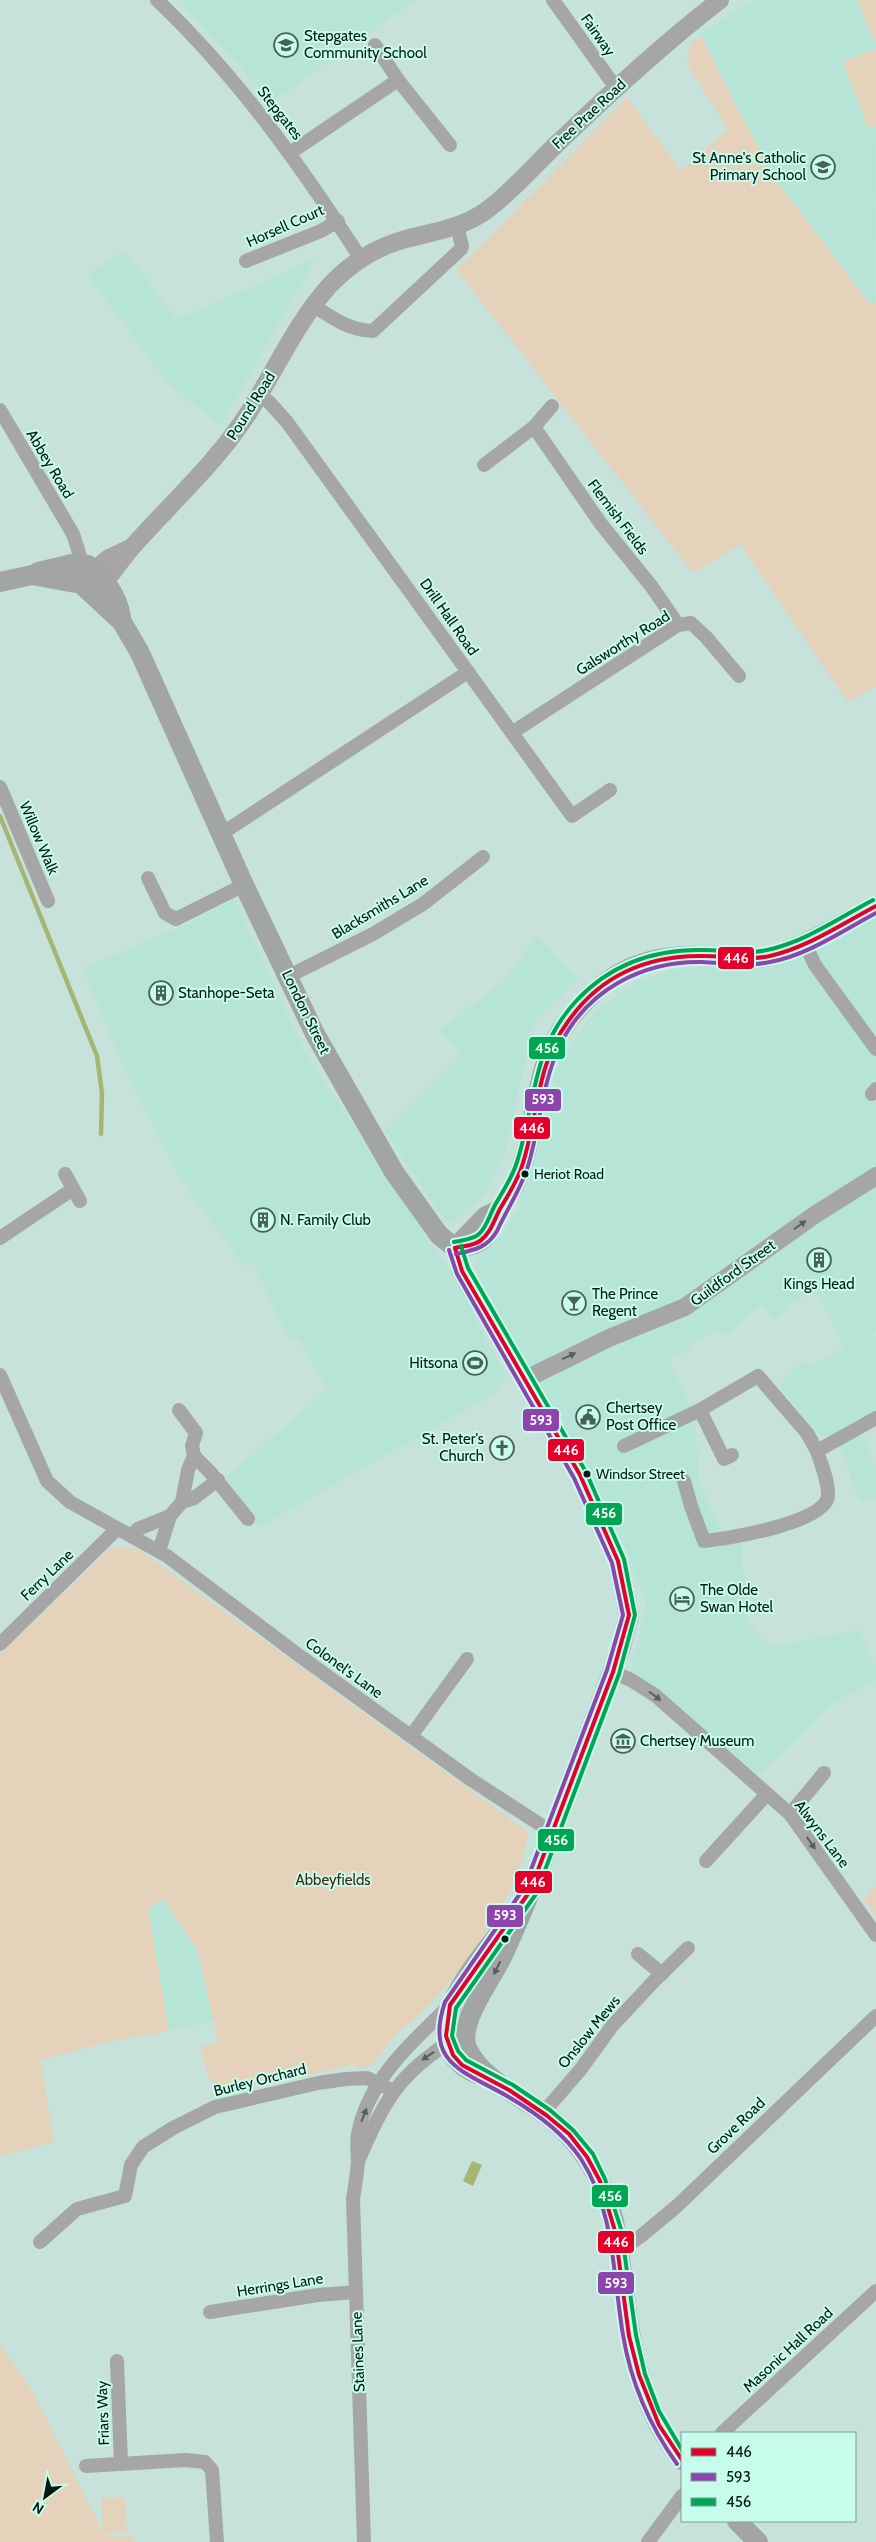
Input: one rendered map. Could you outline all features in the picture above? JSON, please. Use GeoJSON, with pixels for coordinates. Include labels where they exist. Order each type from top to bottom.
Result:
{"type":"FeatureCollection","features":[{"type":"Feature","properties":{"kind":"main road"},"geometry":{"type":"LineString","coordinates":[[0,582],[32,575],[44,570],[91,579]]}},
{"type":"Feature","properties":{"kind":"main road","name":"London Street"},"geometry":{"type":"LineString","coordinates":[[91,579],[122,622],[140,653],[244,885],[315,1034],[394,1172],[439,1235],[456,1248]]}},
{"type":"Feature","properties":{"kind":"main road"},"geometry":{"type":"LineString","coordinates":[[530,1891],[613,1672],[629,1615],[618,1561],[580,1475],[462,1270],[456,1248],[486,1216],[499,1210],[514,1186],[527,1144],[539,1080],[549,1055],[567,1022],[608,982],[626,968],[670,956],[752,958],[772,955],[804,942],[876,906]]}},
{"type":"Feature","properties":{"kind":"main road","name":"Staines Lane"},"geometry":{"type":"LineString","coordinates":[[447,2044],[444,2024],[450,2005],[530,1891]]}},
{"type":"Feature","properties":{"kind":"main road","name":"Staines Lane"},"geometry":{"type":"LineString","coordinates":[[466,2026],[496,1971],[522,1915],[530,1891]]}},
{"type":"Feature","properties":{"kind":"main road"},"geometry":{"type":"LineString","coordinates":[[466,2026],[464,2038],[469,2053],[477,2065],[497,2083]]}},
{"type":"Feature","properties":{"kind":"main road"},"geometry":{"type":"LineString","coordinates":[[447,2044],[453,2055],[464,2066],[497,2083],[543,2113],[574,2141],[599,2178],[611,2210],[619,2251],[634,2360],[658,2425],[681,2459]]}},
{"type":"Feature","properties":{"kind":"main road"},"geometry":{"type":"LineString","coordinates":[[738,2522],[758,2542]]}},
{"type":"Feature","properties":{"kind":"street","name":"Stepgates"},"geometry":{"type":"LineString","coordinates":[[157,0],[221,65],[290,153],[338,221],[361,259]]}},
{"type":"Feature","properties":{"kind":"street","name":"Fairway"},"geometry":{"type":"LineString","coordinates":[[553,0],[616,88]]}},
{"type":"Feature","properties":{"kind":"street","name":"Free Prae Road"},"geometry":{"type":"LineString","coordinates":[[361,259],[394,243],[457,226],[488,209],[616,88],[676,35],[720,0]]}},
{"type":"Feature","properties":{"kind":"street"},"geometry":{"type":"LineString","coordinates":[[375,45],[398,80],[450,145]]}},
{"type":"Feature","properties":{"kind":"street"},"geometry":{"type":"LineString","coordinates":[[290,153],[398,80]]}},
{"type":"Feature","properties":{"kind":"street","name":"Horsell Court"},"geometry":{"type":"LineString","coordinates":[[246,261],[320,231],[338,221]]}},
{"type":"Feature","properties":{"kind":"street"},"geometry":{"type":"LineString","coordinates":[[314,306],[347,325],[373,331],[461,250],[462,246],[457,226]]}},
{"type":"Feature","properties":{"kind":"street","name":"Pound Road"},"geometry":{"type":"LineString","coordinates":[[91,579],[133,546],[209,467],[259,396],[314,306],[339,276],[361,259]]}},
{"type":"Feature","properties":{"kind":"street","name":"Drill Hall Road"},"geometry":{"type":"LineString","coordinates":[[221,834],[468,672],[287,422],[269,402],[259,396]]}},
{"type":"Feature","properties":{"kind":"street"},"geometry":{"type":"LineString","coordinates":[[484,465],[534,427],[552,406]]}},
{"type":"Feature","properties":{"kind":"street","name":"Abbey Road"},"geometry":{"type":"LineString","coordinates":[[0,410],[73,534],[91,579]]}},
{"type":"Feature","properties":{"kind":"street","name":"Flemish Fields"},"geometry":{"type":"LineString","coordinates":[[534,427],[601,524],[652,587],[678,625]]}},
{"type":"Feature","properties":{"kind":"street","name":"Galsworthy Road"},"geometry":{"type":"LineString","coordinates":[[513,732],[678,625],[691,623],[706,637],[739,676]]}},
{"type":"Feature","properties":{"kind":"street"},"geometry":{"type":"LineString","coordinates":[[468,672],[572,816],[610,790]]}},
{"type":"Feature","properties":{"kind":"street","name":"Willow Walk"},"geometry":{"type":"LineString","coordinates":[[0,787],[48,901]]}},
{"type":"Feature","properties":{"kind":"street","name":"Blacksmiths Lane"},"geometry":{"type":"LineString","coordinates":[[288,976],[373,934],[424,904],[483,857]]}},
{"type":"Feature","properties":{"kind":"street"},"geometry":{"type":"LineString","coordinates":[[148,878],[165,913],[176,919],[244,885]]}},
{"type":"Feature","properties":{"kind":"street"},"geometry":{"type":"LineString","coordinates":[[804,942],[815,965],[876,1049]]}},
{"type":"Feature","properties":{"kind":"street"},"geometry":{"type":"LineString","coordinates":[[0,1238],[77,1195],[65,1174]]}},
{"type":"Feature","properties":{"kind":"street","name":"Guildford Street"},"geometry":{"type":"LineString","coordinates":[[526,1379],[609,1338],[685,1307],[816,1214],[876,1176]]}},
{"type":"Feature","properties":{"kind":"street","name":"Colonel's Lane"},"geometry":{"type":"LineString","coordinates":[[0,1375],[47,1480],[70,1502],[159,1551],[470,1779],[553,1833]]}},
{"type":"Feature","properties":{"kind":"street"},"geometry":{"type":"LineString","coordinates":[[624,1446],[700,1410],[758,1376],[807,1433],[817,1451],[828,1497],[826,1502],[811,1514],[758,1533],[704,1541],[690,1506],[684,1481]]}},
{"type":"Feature","properties":{"kind":"street"},"geometry":{"type":"LineString","coordinates":[[179,1410],[196,1433],[192,1446],[194,1456],[218,1480],[248,1519]]}},
{"type":"Feature","properties":{"kind":"street"},"geometry":{"type":"LineString","coordinates":[[700,1410],[724,1459],[732,1456]]}},
{"type":"Feature","properties":{"kind":"street"},"geometry":{"type":"LineString","coordinates":[[817,1451],[876,1418]]}},
{"type":"Feature","properties":{"kind":"street"},"geometry":{"type":"LineString","coordinates":[[159,1551],[170,1516],[182,1502],[188,1470],[194,1456]]}},
{"type":"Feature","properties":{"kind":"street"},"geometry":{"type":"LineString","coordinates":[[182,1502],[194,1498],[218,1480]]}},
{"type":"Feature","properties":{"kind":"street"},"geometry":{"type":"LineString","coordinates":[[130,1536],[138,1530],[170,1516]]}},
{"type":"Feature","properties":{"kind":"street","name":"Ferry Lane"},"geometry":{"type":"LineString","coordinates":[[0,1644],[117,1529]]}},
{"type":"Feature","properties":{"kind":"street"},"geometry":{"type":"LineString","coordinates":[[411,1736],[467,1659]]}},
{"type":"Feature","properties":{"kind":"street","name":"Alwyns Lane"},"geometry":{"type":"LineString","coordinates":[[613,1672],[632,1680],[656,1696],[790,1814],[876,1935]]}},
{"type":"Feature","properties":{"kind":"street"},"geometry":{"type":"LineString","coordinates":[[790,1814],[824,1773]]}},
{"type":"Feature","properties":{"kind":"street"},"geometry":{"type":"LineString","coordinates":[[706,1861],[767,1794]]}},
{"type":"Feature","properties":{"kind":"street","name":"Onslow Mews"},"geometry":{"type":"LineString","coordinates":[[543,2113],[581,2069],[612,2026],[688,1948]]}},
{"type":"Feature","properties":{"kind":"street"},"geometry":{"type":"LineString","coordinates":[[638,1954],[662,1974]]}},
{"type":"Feature","properties":{"kind":"street","name":"Staines Lane"},"geometry":{"type":"LineString","coordinates":[[364,2542],[353,2199],[358,2162],[357,2136],[379,2082],[405,2050],[450,2005]]}},
{"type":"Feature","properties":{"kind":"street","name":"Grove Road"},"geometry":{"type":"LineString","coordinates":[[619,2251],[641,2236],[677,2206],[875,2020]]}},
{"type":"Feature","properties":{"kind":"street","name":"Staines Lane"},"geometry":{"type":"LineString","coordinates":[[358,2162],[379,2116],[394,2091],[419,2063],[460,2034],[466,2026]]}},
{"type":"Feature","properties":{"kind":"street","name":"Burley Orchard"},"geometry":{"type":"LineString","coordinates":[[40,2242],[77,2209],[125,2196],[132,2165],[142,2146],[193,2118],[238,2101],[318,2083],[367,2078],[379,2082],[394,2091]]}},
{"type":"Feature","properties":{"kind":"street","name":"Masonic Hall Road"},"geometry":{"type":"LineString","coordinates":[[723,2432],[876,2291]]}},
{"type":"Feature","properties":{"kind":"street","name":"Herrings Lane"},"geometry":{"type":"LineString","coordinates":[[210,2312],[318,2295],[356,2292]]}},
{"type":"Feature","properties":{"kind":"street","name":"Friars Way"},"geometry":{"type":"LineString","coordinates":[[117,2361],[121,2464]]}},
{"type":"Feature","properties":{"kind":"street","name":"Friars Way"},"geometry":{"type":"LineString","coordinates":[[86,2466],[186,2460],[204,2462],[212,2470],[216,2542]]}},
{"type":"Feature","properties":{"kind":"street"},"geometry":{"type":"LineString","coordinates":[[648,2542],[681,2497]]}},
{"type":"Feature","properties":{"kind":"shaded area","name":"Stepgates Community School"},"geometry":{"type":"Polygon","coordinates":[[[183,0],[416,0],[273,101],[183,6],[183,0]]]}},
{"type":"Feature","properties":{"kind":"shaded area","name":"St Anne's Catholic Primary School"},"geometry":{"type":"Polygon","coordinates":[[[753,0],[876,0],[875,303],[869,303],[779,184],[736,106],[700,34],[753,0]]]}},
{"type":"Feature","properties":{"kind":"shaded area"},"geometry":{"type":"Polygon","coordinates":[[[124,251],[177,320],[315,259],[221,425],[168,384],[88,275],[124,251]]]}},
{"type":"Feature","properties":{"kind":"shaded area"},"geometry":{"type":"Polygon","coordinates":[[[234,898],[304,1050],[427,1239],[454,1276],[506,1378],[497,1392],[261,1526],[253,1521],[226,1477],[328,1390],[299,1339],[289,1338],[254,1265],[243,1265],[180,1178],[123,1065],[83,969],[194,921],[234,898]]]}},
{"type":"Feature","properties":{"kind":"shaded area"},"geometry":{"type":"Polygon","coordinates":[[[876,914],[876,1330],[873,1332],[876,1339],[876,1419],[862,1432],[876,1468],[876,1497],[860,1502],[839,1445],[816,1432],[779,1386],[805,1360],[812,1366],[845,1347],[816,1291],[784,1308],[786,1311],[774,1320],[761,1305],[729,1334],[715,1331],[691,1344],[691,1348],[669,1359],[695,1419],[699,1480],[718,1526],[742,1545],[741,1558],[746,1590],[746,1619],[764,1641],[774,1646],[859,1630],[876,1668],[876,1680],[833,1703],[758,1777],[630,1674],[647,1603],[625,1547],[475,1268],[474,1260],[504,1233],[519,1206],[532,1170],[551,1098],[556,1069],[585,1023],[597,1010],[636,982],[667,972],[691,967],[769,969],[876,914]]]}},
{"type":"Feature","properties":{"kind":"shaded area"},"geometry":{"type":"Polygon","coordinates":[[[538,936],[578,979],[534,1022],[504,1157],[484,1195],[450,1223],[438,1211],[385,1130],[461,1054],[440,1030],[503,982],[538,936]]]}},
{"type":"Feature","properties":{"kind":"shaded area"},"geometry":{"type":"Polygon","coordinates":[[[162,1898],[198,1951],[214,2020],[169,2031],[148,1909],[162,1898]]]}},
{"type":"Feature","properties":{"kind":"shaded area"},"geometry":{"type":"Polygon","coordinates":[[[472,2161],[482,2165],[473,2186],[463,2181],[472,2161]]]}},
{"type":"Feature","properties":{"kind":"green space"},"geometry":{"type":"Polygon","coordinates":[[[858,0],[876,0],[876,40],[872,38],[858,0]]]}},
{"type":"Feature","properties":{"kind":"green space"},"geometry":{"type":"Polygon","coordinates":[[[702,37],[736,106],[779,184],[869,303],[876,302],[876,686],[848,702],[740,544],[693,573],[456,269],[481,246],[627,97],[681,171],[728,129],[687,64],[691,42],[702,37]]]}},
{"type":"Feature","properties":{"kind":"green space"},"geometry":{"type":"Polygon","coordinates":[[[874,49],[876,54],[876,125],[868,128],[843,62],[874,49]]]}},
{"type":"Feature","properties":{"kind":"green space","name":"Abbeyfields"},"geometry":{"type":"Polygon","coordinates":[[[112,1547],[138,1549],[528,1832],[524,1855],[503,1903],[473,1951],[440,1993],[393,2038],[368,2067],[349,2066],[232,2091],[224,2091],[218,2088],[213,2083],[206,2069],[200,2047],[218,2042],[198,1951],[162,1898],[148,1909],[169,2031],[101,2044],[40,2060],[54,2142],[0,2156],[0,1654],[112,1547]]]}},
{"type":"Feature","properties":{"kind":"green space"},"geometry":{"type":"Polygon","coordinates":[[[876,1885],[876,1917],[864,1899],[876,1885]]]}},
{"type":"Feature","properties":{"kind":"green space"},"geometry":{"type":"Polygon","coordinates":[[[0,2345],[33,2392],[103,2532],[102,2498],[125,2497],[127,2532],[104,2533],[112,2537],[133,2536],[133,2542],[0,2542],[0,2345]]]}},
{"type":"Feature","properties":{"kind":"waterway"},"geometry":{"type":"LineString","coordinates":[[0,816],[97,1056],[102,1093],[101,1134]]}},
{"type":"Feature","properties":{"kind":"transit line","name":"456"},"geometry":{"type":"LineString","coordinates":[[454,1242],[476,1236],[486,1224],[516,1165],[536,1079],[550,1038],[562,1019],[590,987],[619,968],[634,961],[667,952],[685,950],[751,952],[781,946],[821,929],[873,900]]}},
{"type":"Feature","properties":{"kind":"transit line","name":"446"},"geometry":{"type":"LineString","coordinates":[[455,1248],[477,1243],[484,1238],[492,1226],[522,1166],[543,1074],[549,1056],[567,1023],[594,993],[626,971],[663,959],[703,956],[753,958],[784,952],[798,947],[876,906]]}},
{"type":"Feature","properties":{"kind":"transit line","name":"593"},"geometry":{"type":"LineString","coordinates":[[456,1254],[484,1245],[497,1231],[518,1191],[528,1166],[545,1089],[560,1045],[571,1026],[601,994],[619,982],[638,973],[658,967],[702,962],[753,964],[784,959],[824,942],[876,913]]}},
{"type":"Feature","properties":{"kind":"transit line","name":"456"},"geometry":{"type":"LineString","coordinates":[[461,1246],[468,1268],[586,1472],[624,1559],[635,1615],[619,1674],[536,1894],[456,2008],[452,2036],[458,2051],[466,2060],[513,2085],[550,2110],[573,2130],[593,2154],[605,2179],[621,2229],[636,2335],[645,2374],[659,2411],[681,2448]]}},
{"type":"Feature","properties":{"kind":"transit line","name":"446"},"geometry":{"type":"LineString","coordinates":[[455,1248],[462,1271],[580,1475],[618,1561],[629,1615],[613,1672],[530,1891],[450,2005],[446,2036],[453,2055],[462,2065],[509,2090],[546,2115],[569,2134],[587,2157],[600,2181],[615,2231],[629,2336],[639,2375],[659,2425],[681,2458]]}},
{"type":"Feature","properties":{"kind":"transit line","name":"593"},"geometry":{"type":"LineString","coordinates":[[449,1250],[457,1274],[574,1478],[612,1563],[623,1615],[607,1670],[524,1888],[445,2002],[440,2023],[440,2039],[444,2052],[452,2063],[463,2072],[507,2096],[538,2116],[557,2131],[581,2159],[592,2179],[607,2222],[626,2353],[636,2387],[650,2419],[677,2464]]}},
{"type":"Feature","properties":{"kind":"place","name":"Stepgates Community School"},"geometry":{"type":"Point","coordinates":[286,45]}},
{"type":"Feature","properties":{"kind":"place","name":"St Anne's Catholic Primary School"},"geometry":{"type":"Point","coordinates":[823,167]}},
{"type":"Feature","properties":{"kind":"place","name":"Stanhope-Seta"},"geometry":{"type":"Point","coordinates":[161,993]}},
{"type":"Feature","properties":{"kind":"place","name":"Heriot Road"},"geometry":{"type":"Point","coordinates":[525,1174]}},
{"type":"Feature","properties":{"kind":"place","name":"N. Family Club"},"geometry":{"type":"Point","coordinates":[263,1220]}},
{"type":"Feature","properties":{"kind":"place","name":"Kings Head"},"geometry":{"type":"Point","coordinates":[819,1260]}},
{"type":"Feature","properties":{"kind":"place","name":"The Prince Regent"},"geometry":{"type":"Point","coordinates":[574,1303]}},
{"type":"Feature","properties":{"kind":"place","name":"Hitsona"},"geometry":{"type":"Point","coordinates":[475,1363]}},
{"type":"Feature","properties":{"kind":"place","name":"Chertsey Post Office"},"geometry":{"type":"Point","coordinates":[588,1417]}},
{"type":"Feature","properties":{"kind":"place","name":"St. Peter's Church"},"geometry":{"type":"Point","coordinates":[502,1448]}},
{"type":"Feature","properties":{"kind":"place","name":"Windsor Street"},"geometry":{"type":"Point","coordinates":[587,1474]}},
{"type":"Feature","properties":{"kind":"place","name":"The Olde Swan Hotel"},"geometry":{"type":"Point","coordinates":[682,1599]}},
{"type":"Feature","properties":{"kind":"place","name":"Chertsey Museum"},"geometry":{"type":"Point","coordinates":[623,1741]}}]}
